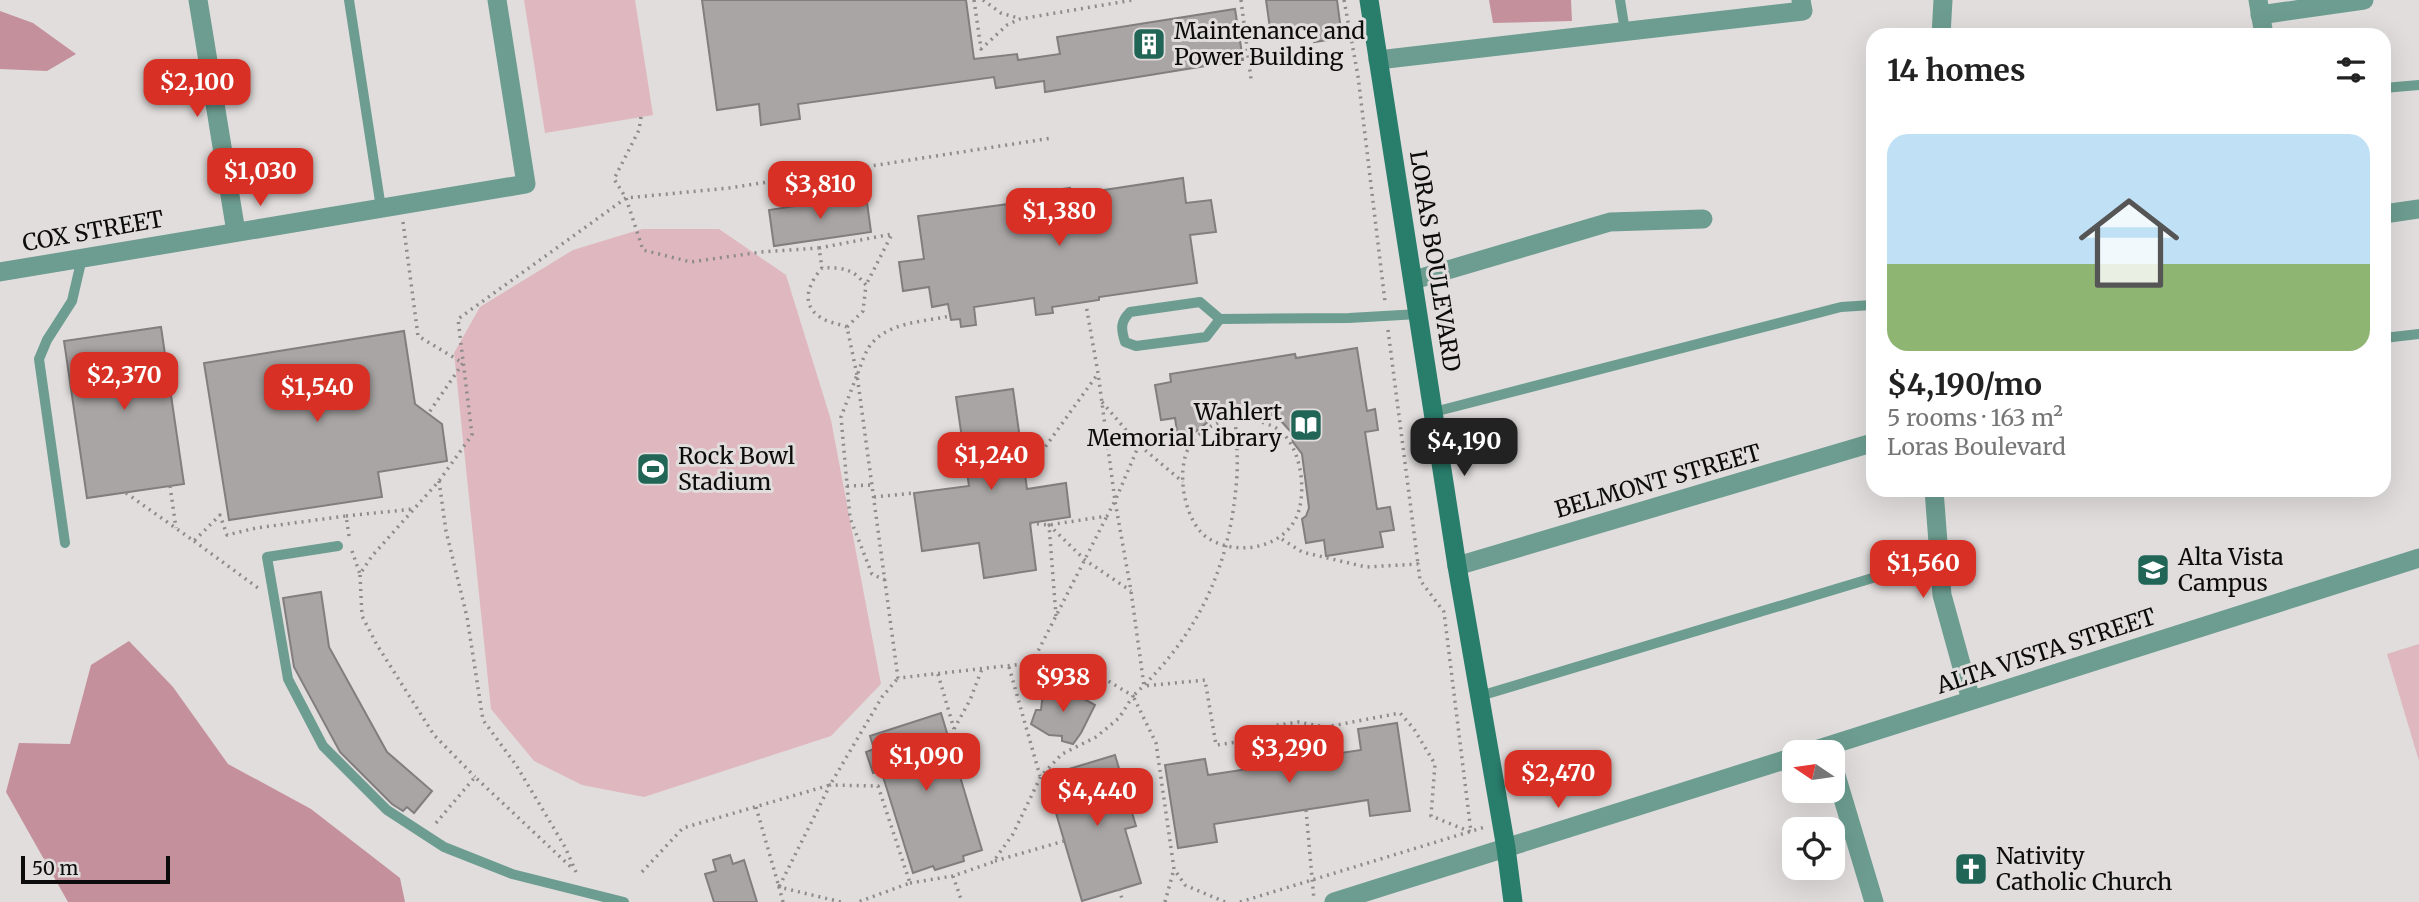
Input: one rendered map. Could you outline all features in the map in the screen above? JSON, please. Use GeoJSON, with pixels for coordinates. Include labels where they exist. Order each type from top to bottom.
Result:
{"type":"FeatureCollection","features":[{"type":"Feature","properties":{"kind":"main road","name":"LORAS BOULEVARD"},"geometry":{"type":"LineString","coordinates":[[1369,0],[1457,566],[1513,902]]}},
{"type":"Feature","properties":{"kind":"street"},"geometry":{"type":"LineString","coordinates":[[198,0],[236,232]]}},
{"type":"Feature","properties":{"kind":"street","name":"COX STREET"},"geometry":{"type":"LineString","coordinates":[[0,272],[526,184],[497,0]]}},
{"type":"Feature","properties":{"kind":"street"},"geometry":{"type":"LineString","coordinates":[[1941,28],[1943,0]]}},
{"type":"Feature","properties":{"kind":"street"},"geometry":{"type":"LineString","coordinates":[[2263,28],[2259,8],[2364,0]]}},
{"type":"Feature","properties":{"kind":"street"},"geometry":{"type":"LineString","coordinates":[[1378,60],[1625,31],[1802,6]]}},
{"type":"Feature","properties":{"kind":"street"},"geometry":{"type":"LineString","coordinates":[[2391,213],[2419,209]]}},
{"type":"Feature","properties":{"kind":"street"},"geometry":{"type":"LineString","coordinates":[[1414,280],[1610,222],[1703,219]]}},
{"type":"Feature","properties":{"kind":"street","name":"BELMONT STREET"},"geometry":{"type":"LineString","coordinates":[[1457,566],[1866,445]]}},
{"type":"Feature","properties":{"kind":"street"},"geometry":{"type":"LineString","coordinates":[[1935,497],[1942,595],[1971,700]]}},
{"type":"Feature","properties":{"kind":"street","name":"ALTA VISTA STREET"},"geometry":{"type":"LineString","coordinates":[[1845,746],[1971,700],[2419,558]]}},
{"type":"Feature","properties":{"kind":"street"},"geometry":{"type":"LineString","coordinates":[[1338,901],[1782,761]]}},
{"type":"Feature","properties":{"kind":"street"},"geometry":{"type":"LineString","coordinates":[[1841,803],[1874,902]]}},
{"type":"Feature","properties":{"kind":"lane"},"geometry":{"type":"LineString","coordinates":[[349,0],[391,207]]}},
{"type":"Feature","properties":{"kind":"lane"},"geometry":{"type":"LineString","coordinates":[[1620,0],[1625,31]]}},
{"type":"Feature","properties":{"kind":"lane"},"geometry":{"type":"LineString","coordinates":[[2391,87],[2419,85]]}},
{"type":"Feature","properties":{"kind":"lane"},"geometry":{"type":"LineString","coordinates":[[65,542],[39,359],[47,340],[72,301],[82,258]]}},
{"type":"Feature","properties":{"kind":"lane"},"geometry":{"type":"LineString","coordinates":[[1220,318],[1206,337],[1136,346],[1125,342],[1121,330],[1123,320],[1130,312],[1200,302],[1220,318],[1419,314]]}},
{"type":"Feature","properties":{"kind":"lane"},"geometry":{"type":"LineString","coordinates":[[1434,412],[1841,307],[1866,305]]}},
{"type":"Feature","properties":{"kind":"lane"},"geometry":{"type":"LineString","coordinates":[[2391,337],[2419,334]]}},
{"type":"Feature","properties":{"kind":"lane"},"geometry":{"type":"LineString","coordinates":[[338,546],[267,557],[288,679],[323,746],[387,810],[444,847],[512,874],[624,902]]}},
{"type":"Feature","properties":{"kind":"lane"},"geometry":{"type":"LineString","coordinates":[[1480,696],[1939,558]]}},
{"type":"Feature","properties":{"kind":"path"},"geometry":{"type":"LineString","coordinates":[[974,0],[981,49],[1007,25],[1020,19],[1133,0]]}},
{"type":"Feature","properties":{"kind":"path"},"geometry":{"type":"LineString","coordinates":[[983,0],[1001,13],[1020,19]]}},
{"type":"Feature","properties":{"kind":"path"},"geometry":{"type":"LineString","coordinates":[[1241,0],[1251,79]]}},
{"type":"Feature","properties":{"kind":"path"},"geometry":{"type":"LineString","coordinates":[[1344,0],[1358,76],[1420,580],[1444,612],[1471,832]]}},
{"type":"Feature","properties":{"kind":"path"},"geometry":{"type":"LineString","coordinates":[[641,117],[639,130],[614,179],[626,198],[643,250],[691,262],[761,252],[819,248],[892,234],[866,285],[863,311],[847,327]]}},
{"type":"Feature","properties":{"kind":"path"},"geometry":{"type":"LineString","coordinates":[[360,574],[372,556],[439,481],[472,435],[458,319],[626,198],[729,188],[1052,138]]}},
{"type":"Feature","properties":{"kind":"path"},"geometry":{"type":"LineString","coordinates":[[391,207],[418,336],[463,363]]}},
{"type":"Feature","properties":{"kind":"path"},"geometry":{"type":"LineString","coordinates":[[819,248],[822,268],[809,284],[809,304],[819,317],[847,327]]}},
{"type":"Feature","properties":{"kind":"path"},"geometry":{"type":"LineString","coordinates":[[822,268],[841,267],[856,273],[866,285]]}},
{"type":"Feature","properties":{"kind":"path"},"geometry":{"type":"LineString","coordinates":[[1086,305],[1144,686]]}},
{"type":"Feature","properties":{"kind":"path"},"geometry":{"type":"LineString","coordinates":[[885,580],[872,574],[850,517],[841,416],[867,349],[879,335],[899,326],[950,316]]}},
{"type":"Feature","properties":{"kind":"path"},"geometry":{"type":"LineString","coordinates":[[847,327],[857,375],[898,678]]}},
{"type":"Feature","properties":{"kind":"path"},"geometry":{"type":"LineString","coordinates":[[428,414],[463,363]]}},
{"type":"Feature","properties":{"kind":"path"},"geometry":{"type":"LineString","coordinates":[[1025,475],[1098,373]]}},
{"type":"Feature","properties":{"kind":"path"},"geometry":{"type":"LineString","coordinates":[[1102,402],[1139,446],[1183,482]]}},
{"type":"Feature","properties":{"kind":"path"},"geometry":{"type":"LineString","coordinates":[[993,862],[1013,834],[1041,776],[1062,754],[1096,737],[1119,718],[1133,696],[1174,654],[1200,612],[1216,579],[1227,545],[1237,474],[1235,416]]}},
{"type":"Feature","properties":{"kind":"path"},"geometry":{"type":"LineString","coordinates":[[1235,416],[1264,422],[1278,429],[1287,438],[1300,465],[1302,499],[1296,522],[1280,538],[1263,545],[1244,548],[1211,540],[1200,531],[1184,496],[1183,482],[1189,445],[1207,428],[1235,416]]}},
{"type":"Feature","properties":{"kind":"path"},"geometry":{"type":"LineString","coordinates":[[1032,663],[1115,501],[1139,446],[1177,430]]}},
{"type":"Feature","properties":{"kind":"path"},"geometry":{"type":"LineString","coordinates":[[439,481],[446,531],[467,617],[484,720],[516,765],[565,847],[587,892]]}},
{"type":"Feature","properties":{"kind":"path"},"geometry":{"type":"LineString","coordinates":[[847,486],[872,485]]}},
{"type":"Feature","properties":{"kind":"path"},"geometry":{"type":"LineString","coordinates":[[170,486],[176,528]]}},
{"type":"Feature","properties":{"kind":"path"},"geometry":{"type":"LineString","coordinates":[[126,493],[258,588],[272,586]]}},
{"type":"Feature","properties":{"kind":"path"},"geometry":{"type":"LineString","coordinates":[[874,497],[914,493]]}},
{"type":"Feature","properties":{"kind":"path"},"geometry":{"type":"LineString","coordinates":[[194,541],[220,515],[227,535],[256,528],[415,509]]}},
{"type":"Feature","properties":{"kind":"path"},"geometry":{"type":"LineString","coordinates":[[346,516],[349,539]]}},
{"type":"Feature","properties":{"kind":"path"},"geometry":{"type":"LineString","coordinates":[[1030,523],[1049,525],[1107,516]]}},
{"type":"Feature","properties":{"kind":"path"},"geometry":{"type":"LineString","coordinates":[[1049,525],[1085,560],[1131,591]]}},
{"type":"Feature","properties":{"kind":"path"},"geometry":{"type":"LineString","coordinates":[[1049,525],[1056,615]]}},
{"type":"Feature","properties":{"kind":"path"},"geometry":{"type":"LineString","coordinates":[[1280,538],[1303,552],[1366,567],[1418,564]]}},
{"type":"Feature","properties":{"kind":"path"},"geometry":{"type":"LineString","coordinates":[[351,551],[360,574],[362,616],[377,645],[434,735],[576,872]]}},
{"type":"Feature","properties":{"kind":"path"},"geometry":{"type":"LineString","coordinates":[[779,887],[830,785],[882,697],[898,678],[1060,662],[1095,673],[1133,696],[1156,743],[1174,869],[1165,902]]}},
{"type":"Feature","properties":{"kind":"path"},"geometry":{"type":"LineString","coordinates":[[1009,667],[1041,776]]}},
{"type":"Feature","properties":{"kind":"path"},"geometry":{"type":"LineString","coordinates":[[938,674],[954,729],[970,700],[982,669]]}},
{"type":"Feature","properties":{"kind":"path"},"geometry":{"type":"LineString","coordinates":[[1144,686],[1205,680],[1216,745],[1245,741],[1272,726],[1298,722],[1326,727],[1400,713],[1414,729],[1435,764],[1431,816],[1471,832]]}},
{"type":"Feature","properties":{"kind":"path"},"geometry":{"type":"LineString","coordinates":[[433,827],[475,777]]}},
{"type":"Feature","properties":{"kind":"path"},"geometry":{"type":"LineString","coordinates":[[642,872],[682,828],[830,785],[878,786],[910,883]]}},
{"type":"Feature","properties":{"kind":"path"},"geometry":{"type":"LineString","coordinates":[[756,807],[783,902]]}},
{"type":"Feature","properties":{"kind":"path"},"geometry":{"type":"LineString","coordinates":[[1306,810],[1314,902]]}},
{"type":"Feature","properties":{"kind":"path"},"geometry":{"type":"LineString","coordinates":[[1240,902],[1471,832],[1501,820]]}},
{"type":"Feature","properties":{"kind":"path"},"geometry":{"type":"LineString","coordinates":[[858,902],[910,883],[953,876],[1064,841]]}},
{"type":"Feature","properties":{"kind":"path"},"geometry":{"type":"LineString","coordinates":[[1174,869],[1185,885],[1225,902]]}},
{"type":"Feature","properties":{"kind":"path"},"geometry":{"type":"LineString","coordinates":[[953,876],[962,902]]}},
{"type":"Feature","properties":{"kind":"path"},"geometry":{"type":"LineString","coordinates":[[779,887],[841,902]]}},
{"type":"Feature","properties":{"kind":"path"},"geometry":{"type":"LineString","coordinates":[[1119,889],[1123,902]]}},
{"type":"Feature","properties":{"kind":"shaded area"},"geometry":{"type":"Polygon","coordinates":[[[524,0],[635,0],[653,115],[545,133],[524,0]]]}},
{"type":"Feature","properties":{"kind":"shaded area"},"geometry":{"type":"Polygon","coordinates":[[[1489,0],[1571,0],[1572,21],[1493,23],[1489,0]]]}},
{"type":"Feature","properties":{"kind":"shaded area"},"geometry":{"type":"Polygon","coordinates":[[[0,11],[33,23],[76,54],[47,71],[0,69],[0,11]]]}},
{"type":"Feature","properties":{"kind":"shaded area","name":"Rock Bowl Stadium"},"geometry":{"type":"Polygon","coordinates":[[[642,229],[719,229],[786,275],[831,420],[881,684],[831,736],[644,797],[582,785],[534,761],[491,709],[454,353],[480,307],[573,250],[642,229]]]}},
{"type":"Feature","properties":{"kind":"shaded area"},"geometry":{"type":"Polygon","coordinates":[[[129,641],[173,687],[228,764],[311,809],[400,878],[405,902],[68,902],[6,792],[19,743],[70,744],[91,665],[129,641]]]}},
{"type":"Feature","properties":{"kind":"shaded area"},"geometry":{"type":"Polygon","coordinates":[[[2419,644],[2419,761],[2387,654],[2419,644]]]}},
{"type":"Feature","properties":{"kind":"building"},"geometry":{"type":"Polygon","coordinates":[[[702,0],[966,0],[974,59],[1017,54],[1018,60],[1060,54],[1057,37],[1235,9],[1243,60],[1045,92],[1044,81],[996,88],[994,77],[798,104],[800,119],[761,125],[759,104],[717,110],[702,0]]]}},
{"type":"Feature","properties":{"kind":"building"},"geometry":{"type":"Polygon","coordinates":[[[1266,0],[1337,0],[1342,38],[1314,42],[1312,29],[1271,35],[1266,0]]]}},
{"type":"Feature","properties":{"kind":"building"},"geometry":{"type":"Polygon","coordinates":[[[1183,178],[1186,203],[1211,200],[1216,232],[1190,235],[1197,283],[1099,297],[1099,300],[1052,307],[1053,313],[1036,315],[1034,298],[974,307],[976,325],[961,327],[960,319],[951,320],[948,304],[932,307],[929,287],[903,291],[899,262],[924,259],[918,216],[1008,204],[1008,197],[1070,188],[1071,195],[1183,178]]]}},
{"type":"Feature","properties":{"kind":"building"},"geometry":{"type":"Polygon","coordinates":[[[866,195],[871,232],[774,246],[769,210],[866,195]]]}},
{"type":"Feature","properties":{"kind":"building"},"geometry":{"type":"Polygon","coordinates":[[[161,327],[184,484],[87,498],[64,341],[161,327]]]}},
{"type":"Feature","properties":{"kind":"building"},"geometry":{"type":"Polygon","coordinates":[[[404,331],[415,404],[442,424],[447,461],[378,472],[382,497],[229,520],[204,363],[404,331]]]}},
{"type":"Feature","properties":{"kind":"building"},"geometry":{"type":"Polygon","coordinates":[[[1357,348],[1367,411],[1375,409],[1378,430],[1365,432],[1377,509],[1390,507],[1394,530],[1380,532],[1383,547],[1326,556],[1324,540],[1306,543],[1302,519],[1309,508],[1302,454],[1293,442],[1291,432],[1281,421],[1255,413],[1231,413],[1213,418],[1179,445],[1175,418],[1161,420],[1155,385],[1171,382],[1170,374],[1295,354],[1296,358],[1357,348]]]}},
{"type":"Feature","properties":{"kind":"building"},"geometry":{"type":"Polygon","coordinates":[[[1013,389],[1027,489],[1066,483],[1070,517],[1030,523],[1036,570],[984,578],[979,543],[922,551],[914,493],[969,486],[956,397],[1013,389]]]}},
{"type":"Feature","properties":{"kind":"building"},"geometry":{"type":"Polygon","coordinates":[[[321,592],[329,647],[387,752],[432,791],[414,813],[407,807],[403,811],[392,804],[340,752],[294,667],[283,598],[321,592]]]}},
{"type":"Feature","properties":{"kind":"building"},"geometry":{"type":"Polygon","coordinates":[[[1053,682],[1095,705],[1073,744],[1062,741],[1062,736],[1049,735],[1031,724],[1036,710],[1041,710],[1042,701],[1053,682]]]}},
{"type":"Feature","properties":{"kind":"building"},"geometry":{"type":"Polygon","coordinates":[[[941,713],[982,850],[963,856],[964,861],[935,870],[933,866],[913,873],[881,770],[873,773],[866,752],[874,749],[870,736],[941,713]]]}},
{"type":"Feature","properties":{"kind":"building"},"geometry":{"type":"Polygon","coordinates":[[[1397,723],[1410,811],[1370,816],[1368,800],[1214,824],[1217,842],[1178,848],[1165,765],[1205,759],[1208,775],[1255,768],[1253,755],[1320,746],[1321,756],[1361,750],[1358,729],[1397,723]]]}},
{"type":"Feature","properties":{"kind":"building"},"geometry":{"type":"Polygon","coordinates":[[[1115,755],[1136,826],[1125,829],[1141,883],[1082,901],[1053,803],[1060,799],[1057,790],[1064,788],[1059,772],[1115,755]]]}},
{"type":"Feature","properties":{"kind":"building"},"geometry":{"type":"Polygon","coordinates":[[[730,855],[733,864],[744,860],[757,902],[714,902],[705,874],[716,871],[713,860],[730,855]]]}},
{"type":"Feature","properties":{"kind":"place","name":"Maintenance and Power Building"},"geometry":{"type":"Point","coordinates":[1149,44]}},
{"type":"Feature","properties":{"kind":"place","name":"Wahlert Memorial Library"},"geometry":{"type":"Point","coordinates":[1306,425]}},
{"type":"Feature","properties":{"kind":"place","name":"Rock Bowl Stadium"},"geometry":{"type":"Point","coordinates":[653,469]}},
{"type":"Feature","properties":{"kind":"place","name":"Alta Vista Campus"},"geometry":{"type":"Point","coordinates":[2153,570]}},
{"type":"Feature","properties":{"kind":"place","name":"Nativity Catholic Church"},"geometry":{"type":"Point","coordinates":[1971,869]}}]}
